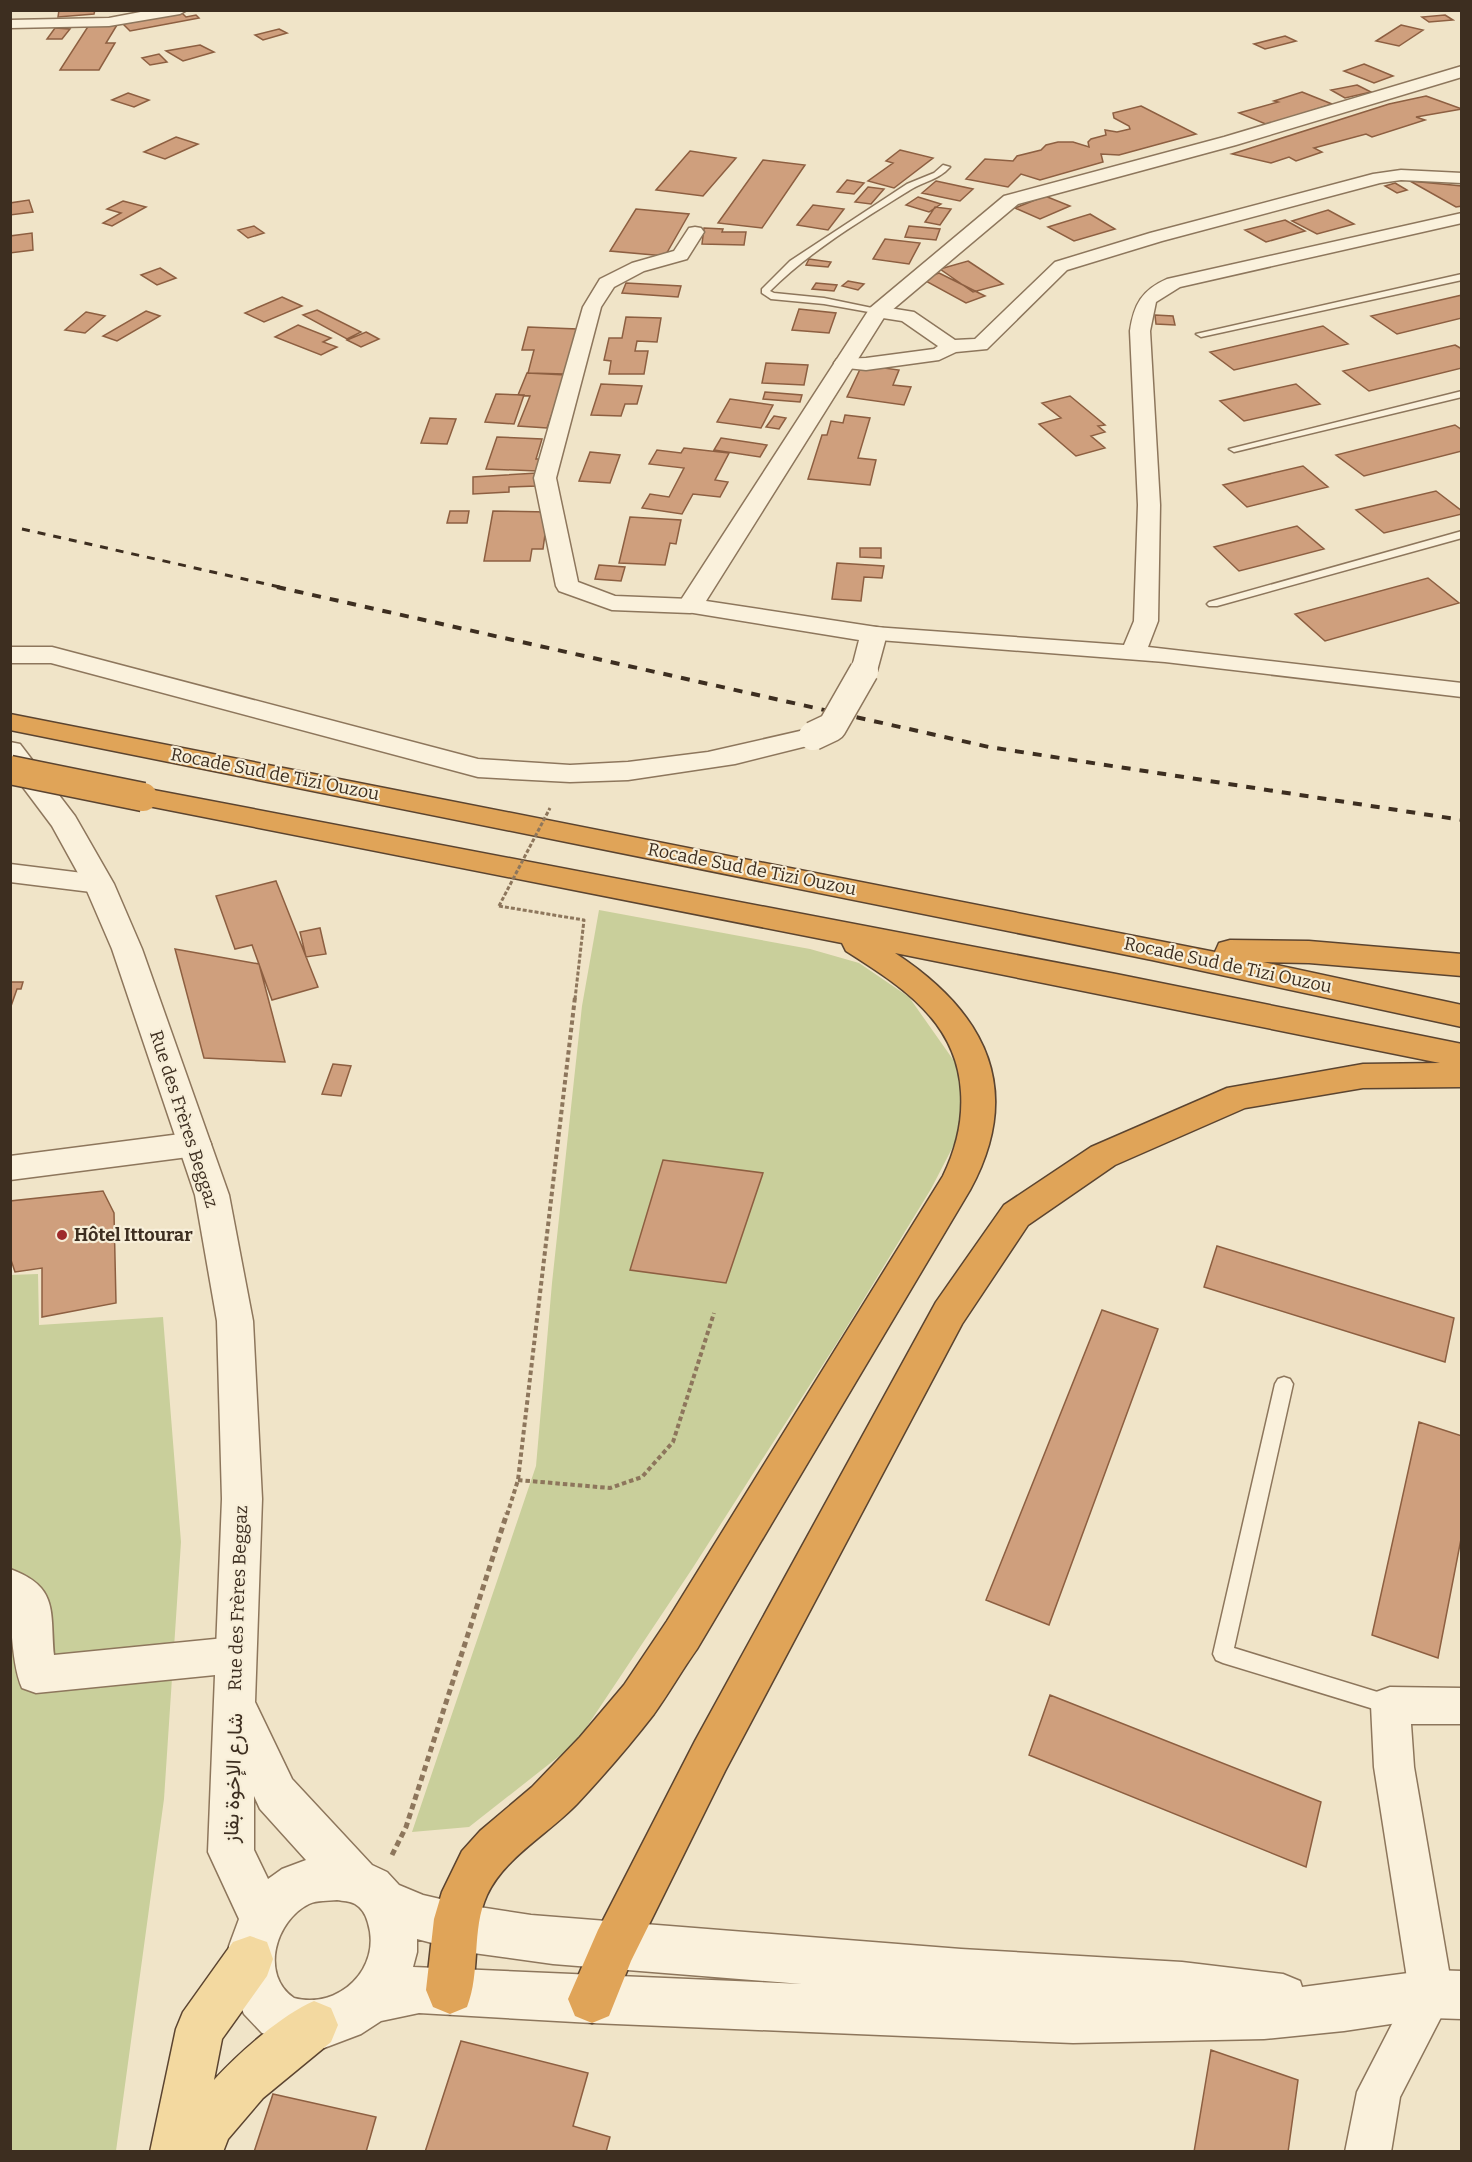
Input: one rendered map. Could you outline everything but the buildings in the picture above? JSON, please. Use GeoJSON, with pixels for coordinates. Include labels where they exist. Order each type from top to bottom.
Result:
{"type":"FeatureCollection","features":[{"type":"Feature","properties":{"kind":"highway","name":"Rocade Sud de Tizi Ouzou"},"geometry":{"type":"LineString","coordinates":[[10,722],[1152,949],[1461,1016]]}},
{"type":"Feature","properties":{"kind":"highway"},"geometry":{"type":"LineString","coordinates":[[10,770],[1127,987],[1461,1056]]}},
{"type":"Feature","properties":{"kind":"highway"},"geometry":{"type":"LineString","coordinates":[[450,1990],[455,1925],[461,1899],[484,1858],[547,1804],[639,1699],[682,1635],[958,1181],[974,1144],[979,1103],[974,1058],[954,1022],[927,993],[899,969],[834,931]]}},
{"type":"Feature","properties":{"kind":"highway"},"geometry":{"type":"LineString","coordinates":[[1152,949],[1309,952],[1461,965]]}},
{"type":"Feature","properties":{"kind":"highway"},"geometry":{"type":"LineString","coordinates":[[592,2000],[614,1946],[710,1756],[949,1313],[1016,1215],[1103,1156],[1239,1097],[1363,1076],[1461,1075]]}},
{"type":"Feature","properties":{"kind":"main road"},"geometry":{"type":"LineString","coordinates":[[175,2151],[200,2029],[256,1939]]}},
{"type":"Feature","properties":{"kind":"main road"},"geometry":{"type":"LineString","coordinates":[[198,2151],[210,2123],[246,2081],[314,2025]]}},
{"type":"Feature","properties":{"kind":"street"},"geometry":{"type":"LineString","coordinates":[[10,24],[108,22],[180,10]]}},
{"type":"Feature","properties":{"kind":"street"},"geometry":{"type":"LineString","coordinates":[[690,606],[878,312],[1011,200],[1230,141],[1461,71]]}},
{"type":"Feature","properties":{"kind":"street"},"geometry":{"type":"LineString","coordinates":[[844,363],[866,364],[939,354],[951,346],[980,345],[1061,266],[1156,237],[1379,177],[1401,175],[1461,178]]}},
{"type":"Feature","properties":{"kind":"street"},"geometry":{"type":"LineString","coordinates":[[1133,653],[1146,621],[1149,528],[1140,331],[1143,306],[1157,290],[1174,283],[1461,219]]}},
{"type":"Feature","properties":{"kind":"street"},"geometry":{"type":"LineString","coordinates":[[695,232],[681,255],[638,267],[607,282],[592,307],[545,478],[567,586],[612,603],[690,606],[874,634],[1133,653],[1461,690]]}},
{"type":"Feature","properties":{"kind":"street"},"geometry":{"type":"LineString","coordinates":[[878,312],[907,316],[951,346]]}},
{"type":"Feature","properties":{"kind":"street"},"geometry":{"type":"LineString","coordinates":[[10,655],[52,655],[478,768],[536,773],[610,772],[716,758],[779,746],[813,736],[832,727],[864,671],[874,634]]}},
{"type":"Feature","properties":{"kind":"street","name":"Rue des Frères Beggaz"},"geometry":{"type":"LineString","coordinates":[[10,750],[65,823],[99,884],[127,949],[212,1195],[235,1321],[242,1499],[234,1703]]}},
{"type":"Feature","properties":{"kind":"street"},"geometry":{"type":"LineString","coordinates":[[10,873],[99,884]]}},
{"type":"Feature","properties":{"kind":"street"},"geometry":{"type":"LineString","coordinates":[[10,1168],[196,1144]]}},
{"type":"Feature","properties":{"kind":"street"},"geometry":{"type":"LineString","coordinates":[[10,1586],[30,1600],[36,1675],[235,1655]]}},
{"type":"Feature","properties":{"kind":"street","name":"شارع الإخوة بقاز"},"geometry":{"type":"LineString","coordinates":[[234,1703],[276,1794],[372,1891]]}},
{"type":"Feature","properties":{"kind":"street","name":"شارع الإخوة بقاز"},"geometry":{"type":"LineString","coordinates":[[234,1703],[231,1852],[256,1939]]}},
{"type":"Feature","properties":{"kind":"street"},"geometry":{"type":"LineString","coordinates":[[1368,2151],[1379,2092],[1446,1995],[1394,1767],[1390,1705],[1461,1706]]}},
{"type":"Feature","properties":{"kind":"street"},"geometry":{"type":"LineString","coordinates":[[372,1891],[392,1919],[395,1939],[393,1960],[385,1980],[371,1999],[334,2022],[314,2025],[293,2022],[274,2013],[261,1998],[252,1980],[256,1939],[277,1900],[296,1887],[316,1880],[337,1877],[372,1891],[415,1916],[498,1934],[614,1946],[961,1973],[1182,1986],[1344,2007]]}},
{"type":"Feature","properties":{"kind":"street"},"geometry":{"type":"LineString","coordinates":[[371,1999],[419,1989],[592,2000],[1073,2019],[1264,2015],[1446,1995]]}},
{"type":"Feature","properties":{"kind":"lane"},"geometry":{"type":"LineString","coordinates":[[878,312],[824,301],[771,296],[765,291],[793,263],[910,186],[937,175],[945,166]]}},
{"type":"Feature","properties":{"kind":"lane"},"geometry":{"type":"LineString","coordinates":[[1201,333],[1461,278]]}},
{"type":"Feature","properties":{"kind":"lane"},"geometry":{"type":"LineString","coordinates":[[1234,449],[1461,394]]}},
{"type":"Feature","properties":{"kind":"lane"},"geometry":{"type":"LineString","coordinates":[[1213,604],[1461,534]]}},
{"type":"Feature","properties":{"kind":"lane"},"geometry":{"type":"LineString","coordinates":[[1284,1384],[1223,1654],[1390,1705]]}},
{"type":"Feature","properties":{"kind":"path"},"geometry":{"type":"LineString","coordinates":[[372,1891],[406,1827],[518,1480],[584,920],[499,906],[550,808]]}},
{"type":"Feature","properties":{"kind":"path"},"geometry":{"type":"LineString","coordinates":[[518,1480],[610,1488],[642,1476],[673,1442],[714,1313]]}},
{"type":"Feature","properties":{"kind":"green space"},"geometry":{"type":"Polygon","coordinates":[[[599,910],[810,949],[859,963],[909,997],[959,1068],[960,1133],[931,1189],[840,1338],[692,1569],[576,1743],[469,1827],[412,1832],[536,1466],[552,1283],[582,1006],[599,910]]]}},
{"type":"Feature","properties":{"kind":"green space"},"geometry":{"type":"Polygon","coordinates":[[[38,1274],[39,1325],[163,1317],[181,1542],[164,1799],[116,2151],[11,2152],[10,1275],[38,1274]]]}},
{"type":"Feature","properties":{"kind":"railway"},"geometry":{"type":"LineString","coordinates":[[22,529],[284,588]]}},
{"type":"Feature","properties":{"kind":"railway"},"geometry":{"type":"LineString","coordinates":[[277,587],[989,747],[1462,820]]}},
{"type":"Feature","properties":{"kind":"place","name":"Hôtel Ittourar"},"geometry":{"type":"Point","coordinates":[62,1235]}}]}
